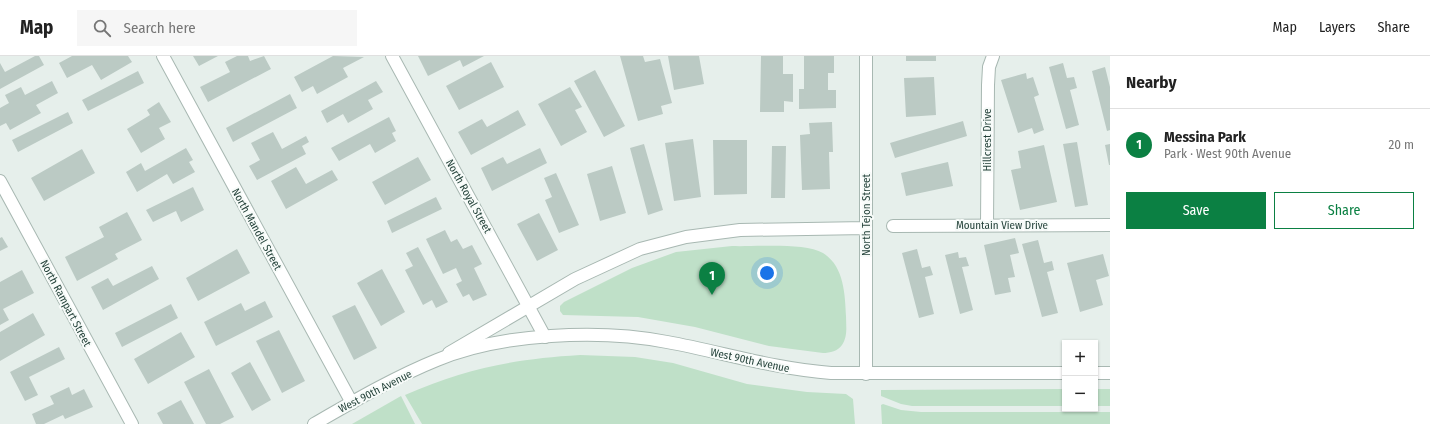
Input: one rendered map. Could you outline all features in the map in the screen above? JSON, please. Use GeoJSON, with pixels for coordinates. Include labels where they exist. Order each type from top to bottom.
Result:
{"type":"FeatureCollection","features":[{"type":"Feature","properties":{"kind":"street","name":"North Mandel Street"},"geometry":{"type":"LineString","coordinates":[[163,56],[352,403]]}},
{"type":"Feature","properties":{"kind":"street","name":"North Royal Street"},"geometry":{"type":"LineString","coordinates":[[392,56],[530,306],[545,337]]}},
{"type":"Feature","properties":{"kind":"street","name":"North Tejon Street"},"geometry":{"type":"LineString","coordinates":[[866,56],[866,374]]}},
{"type":"Feature","properties":{"kind":"street","name":"Hillcrest Drive"},"geometry":{"type":"LineString","coordinates":[[987,225],[988,85],[989,67],[993,56]]}},
{"type":"Feature","properties":{"kind":"street","name":"North Rampart Street"},"geometry":{"type":"LineString","coordinates":[[0,181],[132,424]]}},
{"type":"Feature","properties":{"kind":"street","name":"Mountain View Drive"},"geometry":{"type":"LineString","coordinates":[[893,226],[1110,225]]}},
{"type":"Feature","properties":{"kind":"street","name":"West 90th Avenue"},"geometry":{"type":"LineString","coordinates":[[314,424],[438,359],[575,279],[606,263],[640,249],[686,237],[740,230],[866,228]]}},
{"type":"Feature","properties":{"kind":"street","name":"West 90th Avenue"},"geometry":{"type":"LineString","coordinates":[[438,359],[478,347],[514,340],[545,337],[587,336],[667,342],[802,371],[866,374],[1062,373]]}},
{"type":"Feature","properties":{"kind":"street"},"geometry":{"type":"LineString","coordinates":[[1098,373],[1110,373]]}},
{"type":"Feature","properties":{"kind":"green space"},"geometry":{"type":"Polygon","coordinates":[[[732,246],[804,247],[823,253],[830,259],[839,273],[844,290],[846,331],[844,342],[840,347],[834,351],[823,353],[769,346],[695,327],[638,317],[563,315],[560,311],[560,306],[564,302],[632,268],[676,252],[732,246]]]}},
{"type":"Feature","properties":{"kind":"green space"},"geometry":{"type":"Polygon","coordinates":[[[580,355],[635,357],[673,363],[747,384],[807,392],[846,394],[853,399],[855,424],[422,424],[405,395],[449,378],[491,366],[534,359],[580,355]]]}},
{"type":"Feature","properties":{"kind":"green space"},"geometry":{"type":"Polygon","coordinates":[[[1062,389],[1062,406],[912,406],[901,404],[881,396],[881,390],[1062,389]]]}},
{"type":"Feature","properties":{"kind":"green space"},"geometry":{"type":"Polygon","coordinates":[[[1098,389],[1110,389],[1110,406],[1098,406],[1098,389]]]}},
{"type":"Feature","properties":{"kind":"green space"},"geometry":{"type":"Polygon","coordinates":[[[401,396],[415,424],[352,424],[401,396]]]}},
{"type":"Feature","properties":{"kind":"green space"},"geometry":{"type":"Polygon","coordinates":[[[883,404],[901,410],[921,412],[1110,412],[1110,424],[882,424],[881,405],[883,404]]]}},
{"type":"Feature","properties":{"kind":"building"},"geometry":{"type":"Polygon","coordinates":[[[35,56],[39,56],[44,65],[0,89],[0,63],[5,72],[35,56]]]}},
{"type":"Feature","properties":{"kind":"building"},"geometry":{"type":"Polygon","coordinates":[[[72,56],[128,56],[132,62],[101,80],[92,65],[67,78],[59,63],[72,56]]]}},
{"type":"Feature","properties":{"kind":"building"},"geometry":{"type":"Polygon","coordinates":[[[193,56],[218,56],[199,66],[193,56]]]}},
{"type":"Feature","properties":{"kind":"building"},"geometry":{"type":"Polygon","coordinates":[[[237,56],[248,56],[250,61],[264,56],[271,69],[208,102],[200,87],[230,72],[225,62],[237,56]]]}},
{"type":"Feature","properties":{"kind":"building"},"geometry":{"type":"Polygon","coordinates":[[[333,56],[364,57],[343,68],[348,77],[317,94],[313,86],[302,92],[294,77],[333,56]]]}},
{"type":"Feature","properties":{"kind":"building"},"geometry":{"type":"Polygon","coordinates":[[[418,56],[484,56],[463,67],[460,60],[428,76],[418,56]]]}},
{"type":"Feature","properties":{"kind":"building"},"geometry":{"type":"Polygon","coordinates":[[[620,56],[643,56],[645,62],[660,59],[672,103],[661,106],[663,114],[638,121],[620,56]]]}},
{"type":"Feature","properties":{"kind":"building"},"geometry":{"type":"Polygon","coordinates":[[[668,56],[699,56],[704,84],[674,90],[668,56]]]}},
{"type":"Feature","properties":{"kind":"building"},"geometry":{"type":"Polygon","coordinates":[[[761,56],[783,56],[783,74],[793,74],[793,102],[784,101],[784,112],[760,112],[761,56]]]}},
{"type":"Feature","properties":{"kind":"building"},"geometry":{"type":"Polygon","coordinates":[[[804,56],[834,56],[834,73],[828,73],[828,90],[836,90],[836,108],[799,109],[799,89],[804,89],[804,56]]]}},
{"type":"Feature","properties":{"kind":"building"},"geometry":{"type":"Polygon","coordinates":[[[906,56],[936,56],[936,61],[906,61],[906,56]]]}},
{"type":"Feature","properties":{"kind":"building"},"geometry":{"type":"Polygon","coordinates":[[[491,62],[504,87],[459,110],[446,86],[491,62]]]}},
{"type":"Feature","properties":{"kind":"building"},"geometry":{"type":"Polygon","coordinates":[[[1063,63],[1067,78],[1074,77],[1077,88],[1070,90],[1079,125],[1066,129],[1049,67],[1063,63]]]}},
{"type":"Feature","properties":{"kind":"building"},"geometry":{"type":"Polygon","coordinates":[[[1105,67],[1110,87],[1110,130],[1107,131],[1092,71],[1105,67]]]}},
{"type":"Feature","properties":{"kind":"building"},"geometry":{"type":"Polygon","coordinates":[[[595,70],[625,126],[604,137],[574,81],[595,70]]]}},
{"type":"Feature","properties":{"kind":"building"},"geometry":{"type":"Polygon","coordinates":[[[138,71],[144,83],[88,111],[82,100],[138,71]]]}},
{"type":"Feature","properties":{"kind":"building"},"geometry":{"type":"Polygon","coordinates":[[[1026,73],[1027,79],[1033,77],[1039,95],[1034,97],[1044,130],[1034,134],[1032,128],[1018,133],[1001,80],[1026,73]]]}},
{"type":"Feature","properties":{"kind":"building"},"geometry":{"type":"Polygon","coordinates":[[[934,77],[936,115],[906,117],[904,78],[934,77]]]}},
{"type":"Feature","properties":{"kind":"building"},"geometry":{"type":"Polygon","coordinates":[[[52,81],[58,93],[36,105],[41,113],[10,130],[6,123],[0,126],[0,108],[9,103],[5,95],[21,87],[25,95],[52,81]]]}},
{"type":"Feature","properties":{"kind":"building"},"geometry":{"type":"Polygon","coordinates":[[[376,81],[383,92],[368,100],[373,109],[348,123],[343,114],[327,123],[321,111],[376,81]]]}},
{"type":"Feature","properties":{"kind":"building"},"geometry":{"type":"Polygon","coordinates":[[[570,87],[582,107],[575,110],[587,132],[561,146],[538,104],[570,87]]]}},
{"type":"Feature","properties":{"kind":"building"},"geometry":{"type":"Polygon","coordinates":[[[290,94],[297,108],[233,142],[226,128],[290,94]]]}},
{"type":"Feature","properties":{"kind":"building"},"geometry":{"type":"Polygon","coordinates":[[[159,102],[171,122],[159,128],[165,139],[141,153],[127,129],[150,115],[147,110],[159,102]]]}},
{"type":"Feature","properties":{"kind":"building"},"geometry":{"type":"Polygon","coordinates":[[[518,110],[526,125],[471,155],[458,132],[482,119],[487,127],[518,110]]]}},
{"type":"Feature","properties":{"kind":"building"},"geometry":{"type":"Polygon","coordinates":[[[68,112],[73,123],[18,152],[12,140],[68,112]]]}},
{"type":"Feature","properties":{"kind":"building"},"geometry":{"type":"Polygon","coordinates":[[[389,117],[396,131],[392,133],[396,141],[375,153],[370,144],[339,161],[331,148],[389,117]]]}},
{"type":"Feature","properties":{"kind":"building"},"geometry":{"type":"Polygon","coordinates":[[[963,121],[967,136],[895,158],[890,143],[963,121]]]}},
{"type":"Feature","properties":{"kind":"building"},"geometry":{"type":"Polygon","coordinates":[[[832,122],[833,152],[829,152],[830,189],[802,190],[800,135],[810,134],[809,123],[832,122]]]}},
{"type":"Feature","properties":{"kind":"building"},"geometry":{"type":"Polygon","coordinates":[[[273,132],[282,149],[306,136],[309,142],[302,146],[306,154],[257,180],[249,166],[260,160],[251,143],[273,132]]]}},
{"type":"Feature","properties":{"kind":"building"},"geometry":{"type":"Polygon","coordinates":[[[693,139],[701,197],[674,201],[665,143],[693,139]]]}},
{"type":"Feature","properties":{"kind":"building"},"geometry":{"type":"Polygon","coordinates":[[[713,140],[747,140],[747,194],[714,195],[713,140]]]}},
{"type":"Feature","properties":{"kind":"building"},"geometry":{"type":"Polygon","coordinates":[[[1077,142],[1088,205],[1075,207],[1063,144],[1077,142]]]}},
{"type":"Feature","properties":{"kind":"building"},"geometry":{"type":"Polygon","coordinates":[[[644,144],[663,210],[648,215],[630,148],[644,144]]]}},
{"type":"Feature","properties":{"kind":"building"},"geometry":{"type":"Polygon","coordinates":[[[1110,144],[1110,165],[1109,165],[1105,145],[1110,144]]]}},
{"type":"Feature","properties":{"kind":"building"},"geometry":{"type":"Polygon","coordinates":[[[1044,145],[1057,202],[1020,210],[1011,170],[1021,168],[1018,151],[1044,145]]]}},
{"type":"Feature","properties":{"kind":"building"},"geometry":{"type":"Polygon","coordinates":[[[772,146],[786,146],[785,198],[771,198],[772,146]]]}},
{"type":"Feature","properties":{"kind":"building"},"geometry":{"type":"Polygon","coordinates":[[[186,148],[193,160],[189,162],[195,172],[173,184],[167,174],[137,192],[126,172],[141,163],[145,171],[186,148]]]}},
{"type":"Feature","properties":{"kind":"building"},"geometry":{"type":"Polygon","coordinates":[[[540,148],[547,163],[492,191],[481,168],[503,157],[507,164],[540,148]]]}},
{"type":"Feature","properties":{"kind":"building"},"geometry":{"type":"Polygon","coordinates":[[[82,149],[95,173],[44,201],[31,178],[82,149]]]}},
{"type":"Feature","properties":{"kind":"building"},"geometry":{"type":"Polygon","coordinates":[[[418,157],[431,180],[385,205],[372,182],[418,157]]]}},
{"type":"Feature","properties":{"kind":"building"},"geometry":{"type":"Polygon","coordinates":[[[948,162],[953,186],[906,196],[901,173],[948,162]]]}},
{"type":"Feature","properties":{"kind":"building"},"geometry":{"type":"Polygon","coordinates":[[[612,166],[626,213],[600,221],[587,174],[612,166]]]}},
{"type":"Feature","properties":{"kind":"building"},"geometry":{"type":"Polygon","coordinates":[[[296,167],[306,184],[332,170],[338,180],[286,209],[271,181],[296,167]]]}},
{"type":"Feature","properties":{"kind":"building"},"geometry":{"type":"Polygon","coordinates":[[[556,173],[579,225],[559,233],[545,200],[552,197],[544,178],[556,173]]]}},
{"type":"Feature","properties":{"kind":"building"},"geometry":{"type":"Polygon","coordinates":[[[193,187],[204,210],[181,222],[176,211],[153,222],[146,210],[193,187]]]}},
{"type":"Feature","properties":{"kind":"building"},"geometry":{"type":"Polygon","coordinates":[[[436,197],[442,209],[392,233],[387,221],[436,197]]]}},
{"type":"Feature","properties":{"kind":"building"},"geometry":{"type":"Polygon","coordinates":[[[127,212],[142,240],[115,254],[118,259],[77,281],[65,257],[104,237],[99,227],[127,212]]]}},
{"type":"Feature","properties":{"kind":"building"},"geometry":{"type":"Polygon","coordinates":[[[539,213],[558,250],[537,261],[517,224],[539,213]]]}},
{"type":"Feature","properties":{"kind":"building"},"geometry":{"type":"Polygon","coordinates":[[[445,230],[451,242],[457,239],[463,249],[472,245],[482,264],[474,268],[487,295],[473,301],[469,294],[463,297],[456,284],[462,281],[456,268],[443,274],[426,239],[445,230]]]}},
{"type":"Feature","properties":{"kind":"building"},"geometry":{"type":"Polygon","coordinates":[[[2,237],[8,247],[0,251],[0,238],[2,237]]]}},
{"type":"Feature","properties":{"kind":"building"},"geometry":{"type":"Polygon","coordinates":[[[1015,238],[1019,253],[1010,255],[1015,277],[1008,278],[1011,292],[995,295],[984,245],[1015,238]]]}},
{"type":"Feature","properties":{"kind":"building"},"geometry":{"type":"Polygon","coordinates":[[[1038,240],[1044,263],[1052,261],[1054,270],[1047,272],[1058,313],[1042,317],[1022,244],[1038,240]]]}},
{"type":"Feature","properties":{"kind":"building"},"geometry":{"type":"Polygon","coordinates":[[[418,247],[448,302],[436,308],[432,300],[423,305],[405,270],[413,266],[406,253],[418,247]]]}},
{"type":"Feature","properties":{"kind":"building"},"geometry":{"type":"Polygon","coordinates":[[[237,249],[250,273],[198,301],[186,278],[237,249]]]}},
{"type":"Feature","properties":{"kind":"building"},"geometry":{"type":"Polygon","coordinates":[[[917,249],[922,268],[930,266],[933,275],[925,277],[934,314],[919,318],[902,253],[917,249]]]}},
{"type":"Feature","properties":{"kind":"building"},"geometry":{"type":"Polygon","coordinates":[[[958,252],[959,258],[966,257],[969,266],[962,267],[973,310],[960,314],[945,255],[958,252]]]}},
{"type":"Feature","properties":{"kind":"building"},"geometry":{"type":"Polygon","coordinates":[[[1103,254],[1109,276],[1096,280],[1103,305],[1080,312],[1067,263],[1103,254]]]}},
{"type":"Feature","properties":{"kind":"building"},"geometry":{"type":"Polygon","coordinates":[[[152,266],[159,279],[103,310],[91,287],[108,278],[113,286],[152,266]]]}},
{"type":"Feature","properties":{"kind":"building"},"geometry":{"type":"Polygon","coordinates":[[[382,269],[405,312],[381,326],[357,283],[382,269]]]}},
{"type":"Feature","properties":{"kind":"building"},"geometry":{"type":"Polygon","coordinates":[[[22,270],[34,293],[3,309],[9,320],[0,325],[0,282],[22,270]]]}},
{"type":"Feature","properties":{"kind":"building"},"geometry":{"type":"Polygon","coordinates":[[[265,301],[273,317],[216,346],[204,322],[241,303],[245,311],[265,301]]]}},
{"type":"Feature","properties":{"kind":"building"},"geometry":{"type":"Polygon","coordinates":[[[171,304],[178,318],[122,347],[115,333],[171,304]]]}},
{"type":"Feature","properties":{"kind":"building"},"geometry":{"type":"Polygon","coordinates":[[[355,305],[377,348],[354,360],[332,316],[355,305]]]}},
{"type":"Feature","properties":{"kind":"building"},"geometry":{"type":"Polygon","coordinates":[[[33,313],[45,335],[0,361],[0,332],[33,313]]]}},
{"type":"Feature","properties":{"kind":"building"},"geometry":{"type":"Polygon","coordinates":[[[279,330],[305,381],[282,393],[256,341],[279,330]]]}},
{"type":"Feature","properties":{"kind":"building"},"geometry":{"type":"Polygon","coordinates":[[[181,332],[195,357],[148,384],[134,359],[181,332]]]}},
{"type":"Feature","properties":{"kind":"building"},"geometry":{"type":"Polygon","coordinates":[[[59,347],[65,359],[29,377],[38,395],[25,401],[10,372],[59,347]]]}},
{"type":"Feature","properties":{"kind":"building"},"geometry":{"type":"Polygon","coordinates":[[[250,362],[271,400],[252,411],[231,373],[250,362]]]}},
{"type":"Feature","properties":{"kind":"building"},"geometry":{"type":"Polygon","coordinates":[[[209,369],[234,417],[220,424],[206,424],[184,382],[209,369]]]}},
{"type":"Feature","properties":{"kind":"building"},"geometry":{"type":"Polygon","coordinates":[[[69,387],[72,395],[84,389],[93,407],[65,419],[63,415],[44,424],[36,424],[32,414],[54,404],[50,396],[69,387]]]}},
{"type":"Feature","properties":{"kind":"building"},"geometry":{"type":"Polygon","coordinates":[[[181,400],[194,424],[163,424],[157,413],[181,400]]]}},
{"type":"Feature","properties":{"kind":"place","name":"Messina Park"},"geometry":{"type":"Point","coordinates":[712,295]}}]}
